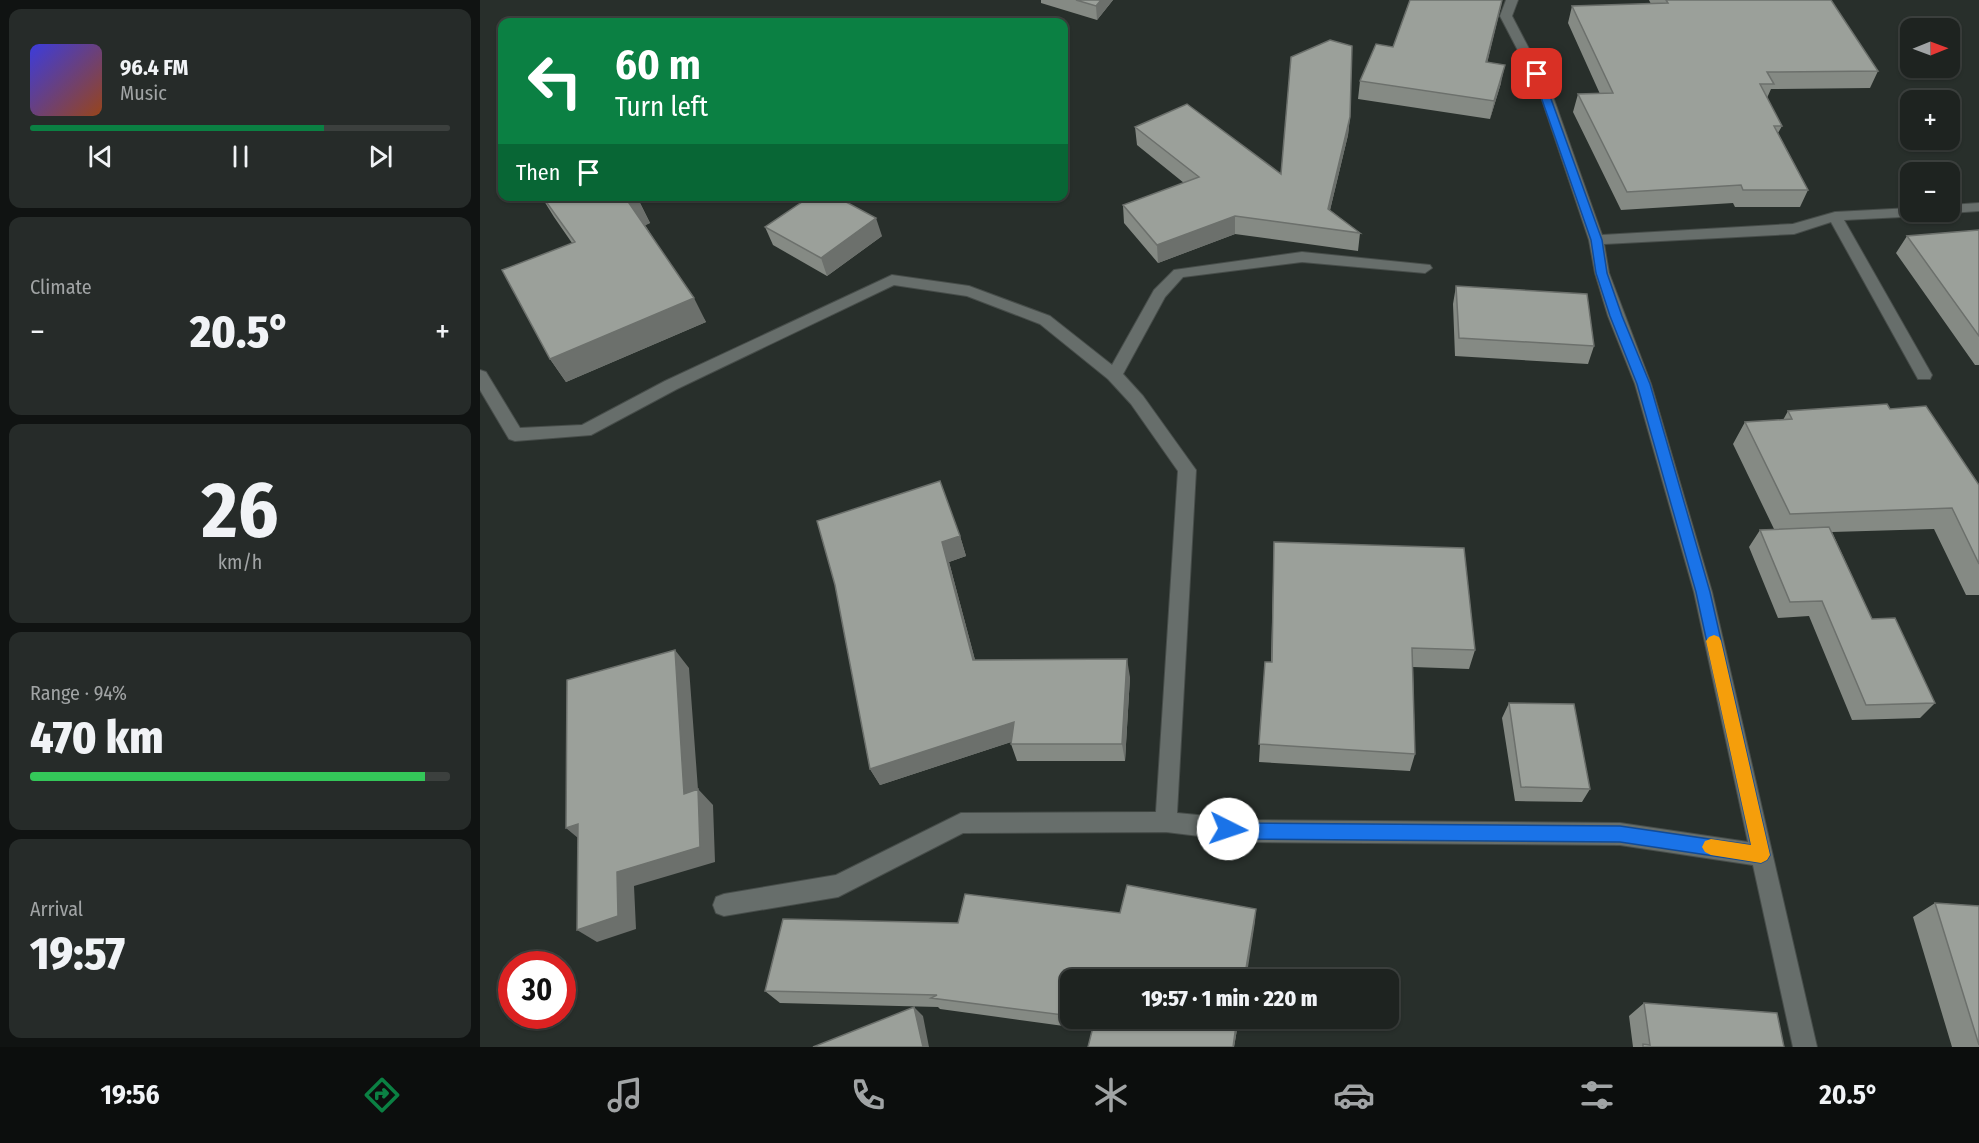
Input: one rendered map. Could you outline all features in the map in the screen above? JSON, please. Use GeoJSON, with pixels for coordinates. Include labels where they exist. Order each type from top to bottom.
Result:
{"type":"FeatureCollection","features":[{"type":"Feature","properties":{"kind":"street"},"geometry":{"type":"LineString","coordinates":[[1512,0],[1506,16],[1545,91],[1596,240],[1602,273],[1643,384],[1703,592],[1805,1047]]}},
{"type":"Feature","properties":{"kind":"street"},"geometry":{"type":"LineString","coordinates":[[1960,208],[1979,207]]}},
{"type":"Feature","properties":{"kind":"street"},"geometry":{"type":"LineString","coordinates":[[1596,240],[1794,229],[1834,216],[1900,213]]}},
{"type":"Feature","properties":{"kind":"street"},"geometry":{"type":"LineString","coordinates":[[1834,216],[1924,375]]}},
{"type":"Feature","properties":{"kind":"street"},"geometry":{"type":"LineString","coordinates":[[1114,375],[1159,294],[1179,273],[1302,257],[1425,268]]}},
{"type":"Feature","properties":{"kind":"street"},"geometry":{"type":"LineString","coordinates":[[480,376],[515,435],[585,431],[671,385],[892,280],[969,291],[1045,320],[1114,375],[1137,400],[1187,470],[1166,822]]}},
{"type":"Feature","properties":{"kind":"street"},"geometry":{"type":"LineString","coordinates":[[724,905],[838,886],[961,823],[1166,822],[1249,831],[1620,834],[1761,855]]}},
{"type":"Feature","properties":{"kind":"building"},"geometry":{"type":"Polygon","coordinates":[[[1076,0],[1101,0],[1096,6],[1076,0]]]}},
{"type":"Feature","properties":{"kind":"building"},"geometry":{"type":"Polygon","coordinates":[[[1410,0],[1502,0],[1486,62],[1505,65],[1494,101],[1360,81],[1376,44],[1393,47],[1410,0]]]}},
{"type":"Feature","properties":{"kind":"building"},"geometry":{"type":"Polygon","coordinates":[[[1666,0],[1831,0],[1878,71],[1767,72],[1774,84],[1760,84],[1782,126],[1774,126],[1808,190],[1743,190],[1741,185],[1627,192],[1578,94],[1613,93],[1572,6],[1668,3],[1666,0]]]}},
{"type":"Feature","properties":{"kind":"building"},"geometry":{"type":"Polygon","coordinates":[[[1330,40],[1352,46],[1350,117],[1328,209],[1360,233],[1235,216],[1157,245],[1123,205],[1199,177],[1135,127],[1187,104],[1281,174],[1291,57],[1330,40]]]}},
{"type":"Feature","properties":{"kind":"building"},"geometry":{"type":"Polygon","coordinates":[[[546,201],[634,201],[629,203],[694,298],[550,359],[502,270],[575,242],[546,201]]]}},
{"type":"Feature","properties":{"kind":"building"},"geometry":{"type":"Polygon","coordinates":[[[804,201],[844,201],[876,218],[821,258],[765,227],[804,201]]]}},
{"type":"Feature","properties":{"kind":"building"},"geometry":{"type":"Polygon","coordinates":[[[1979,230],[1979,336],[1907,236],[1979,230]]]}},
{"type":"Feature","properties":{"kind":"building"},"geometry":{"type":"Polygon","coordinates":[[[1456,286],[1587,294],[1594,346],[1459,338],[1456,286]]]}},
{"type":"Feature","properties":{"kind":"building"},"geometry":{"type":"Polygon","coordinates":[[[1887,404],[1890,409],[1926,406],[1979,485],[1979,564],[1952,508],[1790,514],[1745,422],[1792,419],[1788,411],[1887,404]]]}},
{"type":"Feature","properties":{"kind":"building"},"geometry":{"type":"Polygon","coordinates":[[[940,481],[960,536],[942,542],[973,660],[1127,659],[1122,744],[1011,744],[1014,722],[870,769],[835,585],[817,521],[940,481]]]}},
{"type":"Feature","properties":{"kind":"building"},"geometry":{"type":"Polygon","coordinates":[[[1829,527],[1872,619],[1895,618],[1935,703],[1866,705],[1822,601],[1790,602],[1760,530],[1829,527]]]}},
{"type":"Feature","properties":{"kind":"building"},"geometry":{"type":"Polygon","coordinates":[[[1274,542],[1464,548],[1475,650],[1412,648],[1415,754],[1259,744],[1265,662],[1272,662],[1274,542]]]}},
{"type":"Feature","properties":{"kind":"building"},"geometry":{"type":"Polygon","coordinates":[[[675,650],[684,794],[698,789],[700,847],[617,872],[618,916],[577,930],[578,824],[566,828],[567,680],[675,650]]]}},
{"type":"Feature","properties":{"kind":"building"},"geometry":{"type":"Polygon","coordinates":[[[1509,703],[1574,704],[1590,789],[1521,787],[1509,703]]]}},
{"type":"Feature","properties":{"kind":"building"},"geometry":{"type":"Polygon","coordinates":[[[1127,885],[1256,909],[1246,969],[1060,969],[1060,1015],[931,998],[937,995],[765,991],[783,919],[958,923],[965,894],[1120,913],[1127,885]]]}},
{"type":"Feature","properties":{"kind":"building"},"geometry":{"type":"Polygon","coordinates":[[[1935,903],[1979,906],[1979,1045],[1935,903]]]}},
{"type":"Feature","properties":{"kind":"building"},"geometry":{"type":"Polygon","coordinates":[[[1644,1003],[1777,1013],[1784,1047],[1643,1047],[1643,1044],[1650,1045],[1644,1003]]]}},
{"type":"Feature","properties":{"kind":"building"},"geometry":{"type":"Polygon","coordinates":[[[914,1007],[923,1047],[813,1047],[914,1007]]]}},
{"type":"Feature","properties":{"kind":"building"},"geometry":{"type":"Polygon","coordinates":[[[1092,1029],[1235,1029],[1233,1047],[1088,1047],[1092,1029]]]}},
{"type":"Feature","properties":{"kind":"slow traffic"},"geometry":{"type":"LineString","coordinates":[[1711,847],[1761,855],[1714,641]]}},
{"type":"Feature","properties":{"kind":"route"},"geometry":{"type":"LineString","coordinates":[[1228,829],[1620,834],[1761,855],[1703,592],[1643,384],[1616,316],[1602,273],[1596,240],[1545,91],[1537,74]]}}]}
